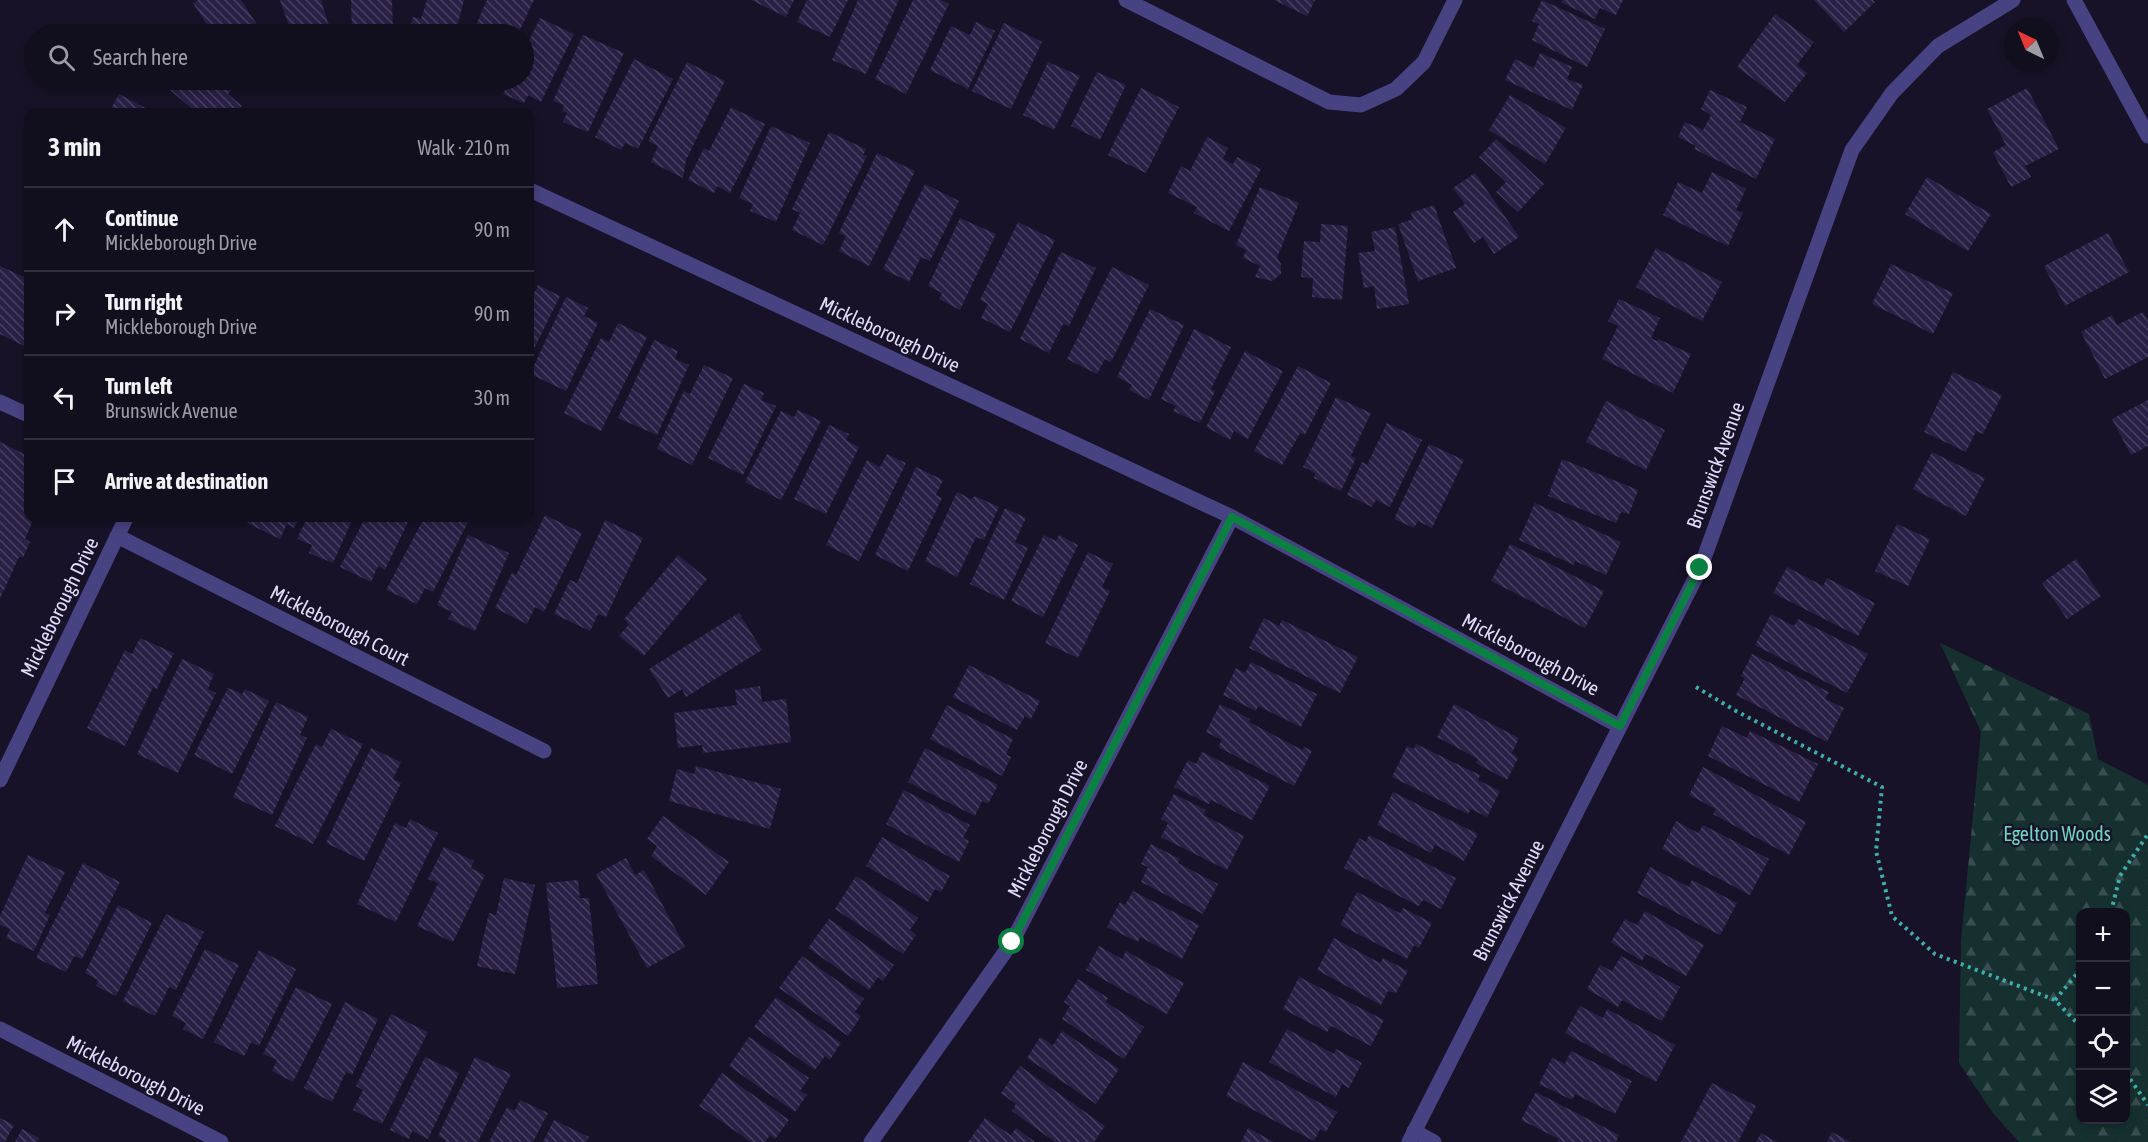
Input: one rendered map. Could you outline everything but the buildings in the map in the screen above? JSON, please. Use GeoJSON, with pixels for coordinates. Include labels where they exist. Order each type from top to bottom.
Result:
{"type":"FeatureCollection","features":[{"type":"Feature","properties":{"kind":"street"},"geometry":{"type":"LineString","coordinates":[[1126,0],[1329,102],[1361,105],[1396,89],[1424,62],[1455,0]]}},
{"type":"Feature","properties":{"kind":"street","name":"Brunswick Avenue"},"geometry":{"type":"LineString","coordinates":[[1411,1136],[1700,568],[1852,150],[1892,93],[1938,45],[2013,0]]}},
{"type":"Feature","properties":{"kind":"street"},"geometry":{"type":"LineString","coordinates":[[2074,0],[2148,136]]}},
{"type":"Feature","properties":{"kind":"street","name":"Mickleborough Drive"},"geometry":{"type":"LineString","coordinates":[[534,192],[1232,517],[1620,726]]}},
{"type":"Feature","properties":{"kind":"street"},"geometry":{"type":"LineString","coordinates":[[0,402],[24,412]]}},
{"type":"Feature","properties":{"kind":"street","name":"Mickleborough Drive"},"geometry":{"type":"LineString","coordinates":[[871,1142],[1012,942],[1232,517]]}},
{"type":"Feature","properties":{"kind":"street","name":"Mickleborough Drive"},"geometry":{"type":"LineString","coordinates":[[0,780],[124,522]]}},
{"type":"Feature","properties":{"kind":"street","name":"Mickleborough Court"},"geometry":{"type":"LineString","coordinates":[[117,536],[544,751]]}},
{"type":"Feature","properties":{"kind":"street","name":"Mickleborough Drive"},"geometry":{"type":"LineString","coordinates":[[0,1029],[221,1142]]}},
{"type":"Feature","properties":{"kind":"street"},"geometry":{"type":"LineString","coordinates":[[1411,1136],[1434,1142]]}},
{"type":"Feature","properties":{"kind":"path"},"geometry":{"type":"LineString","coordinates":[[1696,687],[1736,711],[1882,787],[1876,851],[1892,916],[1935,954],[2055,1000],[2076,1022]]}},
{"type":"Feature","properties":{"kind":"path"},"geometry":{"type":"LineString","coordinates":[[2112,908],[2120,876],[2148,834]]}},
{"type":"Feature","properties":{"kind":"path"},"geometry":{"type":"LineString","coordinates":[[2055,1000],[2076,975]]}},
{"type":"Feature","properties":{"kind":"path"},"geometry":{"type":"LineString","coordinates":[[2130,1079],[2148,1105]]}},
{"type":"Feature","properties":{"kind":"green space","name":"Egelton Woods"},"geometry":{"type":"Polygon","coordinates":[[[1940,643],[2089,714],[2098,759],[2148,785],[2148,1142],[2019,1142],[1993,1113],[1959,1063],[1961,941],[1981,732],[1940,643]]]}},
{"type":"Feature","properties":{"kind":"route"},"geometry":{"type":"LineString","coordinates":[[1012,942],[1232,517],[1620,726],[1700,568]]}}]}
